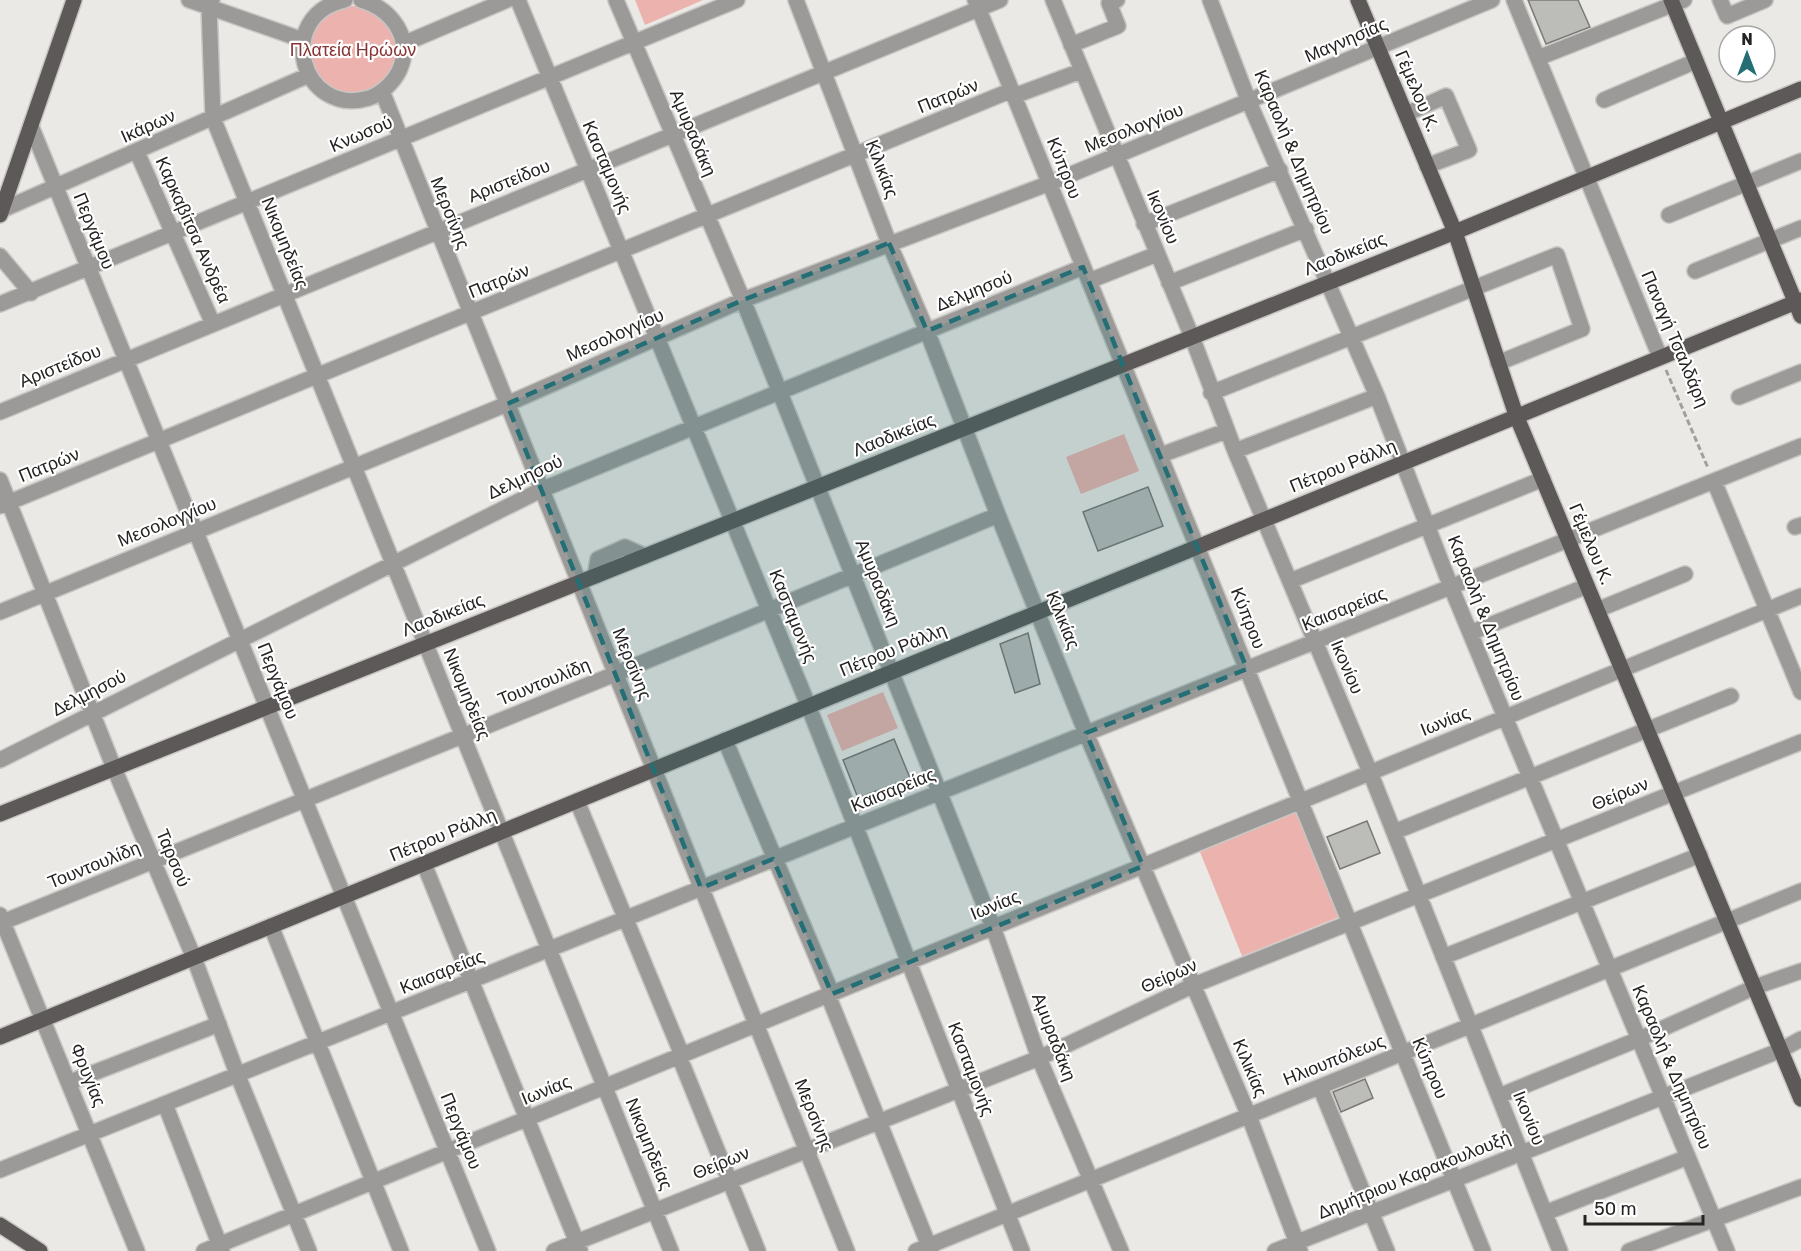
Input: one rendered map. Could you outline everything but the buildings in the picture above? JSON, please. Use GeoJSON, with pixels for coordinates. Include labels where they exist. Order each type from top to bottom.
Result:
{"type":"FeatureCollection","features":[{"type":"Feature","properties":{"kind":"main road"},"geometry":{"type":"LineString","coordinates":[[1,213],[5,188],[31,126],[74,0]]}},
{"type":"Feature","properties":{"kind":"main road","name":"Γέμελου Κ."},"geometry":{"type":"LineString","coordinates":[[1358,0],[1455,232],[1516,416],[1801,1099]]}},
{"type":"Feature","properties":{"kind":"main road"},"geometry":{"type":"LineString","coordinates":[[1676,1],[1696,61],[1799,306]]}},
{"type":"Feature","properties":{"kind":"main road","name":"Λαοδικείας"},"geometry":{"type":"LineString","coordinates":[[0,814],[1455,232],[1801,89]]}},
{"type":"Feature","properties":{"kind":"main road","name":"Πέτρου Ράλλη"},"geometry":{"type":"LineString","coordinates":[[0,1037],[1660,357],[1799,306]]}},
{"type":"Feature","properties":{"kind":"main road"},"geometry":{"type":"LineString","coordinates":[[0,1225],[40,1251]]}},
{"type":"Feature","properties":{"kind":"street"},"geometry":{"type":"LineString","coordinates":[[189,0],[211,4],[303,40]]}},
{"type":"Feature","properties":{"kind":"street"},"geometry":{"type":"LineString","coordinates":[[345,0],[329,5],[317,14],[308,26],[302,52],[309,75],[326,92],[348,100],[371,97],[381,92],[399,71],[403,44],[399,27],[389,14],[376,4],[361,0]]}},
{"type":"Feature","properties":{"kind":"street"},"geometry":{"type":"LineString","coordinates":[[403,44],[507,0]]}},
{"type":"Feature","properties":{"kind":"street","name":"Κασταμονής"},"geometry":{"type":"LineString","coordinates":[[518,0],[809,706],[910,961],[957,1090],[1022,1251]]}},
{"type":"Feature","properties":{"kind":"street","name":"Αμυραδάκη"},"geometry":{"type":"LineString","coordinates":[[616,0],[743,300],[993,927],[1039,1058],[1121,1251]]}},
{"type":"Feature","properties":{"kind":"street","name":"Κνωσού"},"geometry":{"type":"LineString","coordinates":[[0,304],[737,0]]}},
{"type":"Feature","properties":{"kind":"street","name":"Κιλικίας"},"geometry":{"type":"LineString","coordinates":[[796,0],[889,243],[927,331],[998,515],[1039,611],[1086,733],[1249,1116],[1298,1247]]}},
{"type":"Feature","properties":{"kind":"street","name":"Αριστείδου"},"geometry":{"type":"LineString","coordinates":[[0,412],[824,72],[977,4],[1000,0]]}},
{"type":"Feature","properties":{"kind":"street","name":"Ικονίου"},"geometry":{"type":"LineString","coordinates":[[1053,0],[1192,337],[1234,451],[1370,772],[1560,1251]]}},
{"type":"Feature","properties":{"kind":"street"},"geometry":{"type":"LineString","coordinates":[[1071,45],[1118,26],[1109,3],[1117,0]]}},
{"type":"Feature","properties":{"kind":"street","name":"Καραολή & Δημητρίου"},"geometry":{"type":"LineString","coordinates":[[1210,0],[1249,102],[1377,396],[1451,587],[1727,1251]]}},
{"type":"Feature","properties":{"kind":"street","name":"Μαγνησίας"},"geometry":{"type":"LineString","coordinates":[[1249,102],[1492,0]]}},
{"type":"Feature","properties":{"kind":"street","name":"Παναγή Τσαλδάρη"},"geometry":{"type":"LineString","coordinates":[[1514,0],[1660,357]]}},
{"type":"Feature","properties":{"kind":"street"},"geometry":{"type":"LineString","coordinates":[[1720,0],[1727,16],[1764,0]]}},
{"type":"Feature","properties":{"kind":"street"},"geometry":{"type":"LineString","coordinates":[[1538,58],[1676,1]]}},
{"type":"Feature","properties":{"kind":"street"},"geometry":{"type":"LineString","coordinates":[[211,4],[213,118]]}},
{"type":"Feature","properties":{"kind":"street","name":"Κύπρου"},"geometry":{"type":"LineString","coordinates":[[977,4],[1483,1251]]}},
{"type":"Feature","properties":{"kind":"street"},"geometry":{"type":"LineString","coordinates":[[1604,100],[1696,61]]}},
{"type":"Feature","properties":{"kind":"street","name":"Πατρών"},"geometry":{"type":"LineString","coordinates":[[4,504],[706,215],[1013,93],[1081,71]]}},
{"type":"Feature","properties":{"kind":"street","name":"Ικάρων"},"geometry":{"type":"LineString","coordinates":[[1,213],[309,75]]}},
{"type":"Feature","properties":{"kind":"street","name":"Μερσίνης"},"geometry":{"type":"LineString","coordinates":[[381,92],[847,1251]]}},
{"type":"Feature","properties":{"kind":"street"},"geometry":{"type":"LineString","coordinates":[[1406,114],[1446,96],[1469,150],[1427,166]]}},
{"type":"Feature","properties":{"kind":"street","name":"Μεσολογγίου"},"geometry":{"type":"LineString","coordinates":[[0,612],[507,404],[743,300],[1050,183],[1249,102]]}},
{"type":"Feature","properties":{"kind":"street","name":"Νικομηδείας"},"geometry":{"type":"LineString","coordinates":[[213,118],[671,1251]]}},
{"type":"Feature","properties":{"kind":"street","name":"Περγάμου"},"geometry":{"type":"LineString","coordinates":[[31,126],[488,1251]]}},
{"type":"Feature","properties":{"kind":"street","name":"Καρκαβίτσα Ανδρέα"},"geometry":{"type":"LineString","coordinates":[[137,152],[213,324]]}},
{"type":"Feature","properties":{"kind":"street"},"geometry":{"type":"LineString","coordinates":[[1669,215],[1801,161]]}},
{"type":"Feature","properties":{"kind":"street"},"geometry":{"type":"LineString","coordinates":[[1144,224],[1280,170]]}},
{"type":"Feature","properties":{"kind":"street"},"geometry":{"type":"LineString","coordinates":[[1695,271],[1801,228]]}},
{"type":"Feature","properties":{"kind":"street"},"geometry":{"type":"LineString","coordinates":[[1169,283],[1306,229]]}},
{"type":"Feature","properties":{"kind":"street","name":"Δελμησού"},"geometry":{"type":"LineString","coordinates":[[0,760],[92,712],[541,490],[927,331],[1086,274],[1157,254]]}},
{"type":"Feature","properties":{"kind":"street"},"geometry":{"type":"LineString","coordinates":[[1211,393],[1352,339],[1557,255],[1582,329],[1498,363]]}},
{"type":"Feature","properties":{"kind":"street"},"geometry":{"type":"LineString","coordinates":[[0,256],[31,293]]}},
{"type":"Feature","properties":{"kind":"street"},"geometry":{"type":"LineString","coordinates":[[1739,397],[1801,372]]}},
{"type":"Feature","properties":{"kind":"street"},"geometry":{"type":"LineString","coordinates":[[1234,451],[1377,396]]}},
{"type":"Feature","properties":{"kind":"street"},"geometry":{"type":"LineString","coordinates":[[1161,455],[1226,431]]}},
{"type":"Feature","properties":{"kind":"street","name":"Καισαρείας"},"geometry":{"type":"LineString","coordinates":[[0,1170],[1801,446]]}},
{"type":"Feature","properties":{"kind":"street"},"geometry":{"type":"LineString","coordinates":[[1290,581],[1543,479]]}},
{"type":"Feature","properties":{"kind":"street","name":"Ταρσού"},"geometry":{"type":"LineString","coordinates":[[0,480],[4,504],[45,594],[114,768],[194,958],[238,1076],[309,1251]]}},
{"type":"Feature","properties":{"kind":"street"},"geometry":{"type":"LineString","coordinates":[[1714,481],[1767,610],[1796,665],[1801,692]]}},
{"type":"Feature","properties":{"kind":"street","name":"Τουντουλίδη"},"geometry":{"type":"LineString","coordinates":[[1,919],[154,862],[998,515]]}},
{"type":"Feature","properties":{"kind":"street"},"geometry":{"type":"LineString","coordinates":[[1597,610],[1685,574]]}},
{"type":"Feature","properties":{"kind":"street"},"geometry":{"type":"LineString","coordinates":[[1470,633],[1587,586]]}},
{"type":"Feature","properties":{"kind":"street","name":"Ιωνίας"},"geometry":{"type":"LineString","coordinates":[[204,1251],[220,1248],[294,1214],[1801,596]]}},
{"type":"Feature","properties":{"kind":"street"},"geometry":{"type":"LineString","coordinates":[[1394,832],[1731,696]]}},
{"type":"Feature","properties":{"kind":"street"},"geometry":{"type":"LineString","coordinates":[[725,740],[830,994],[925,1249]]}},
{"type":"Feature","properties":{"kind":"street","name":"Θείρων"},"geometry":{"type":"LineString","coordinates":[[554,1251],[579,1246],[655,1211],[1039,1058],[1194,985],[1801,742]]}},
{"type":"Feature","properties":{"kind":"street"},"geometry":{"type":"LineString","coordinates":[[577,801],[758,1251]]}},
{"type":"Feature","properties":{"kind":"street"},"geometry":{"type":"LineString","coordinates":[[1443,957],[1700,855]]}},
{"type":"Feature","properties":{"kind":"street"},"geometry":{"type":"LineString","coordinates":[[424,864],[579,1246]]}},
{"type":"Feature","properties":{"kind":"street","name":"Ηλιουπόλεως"},"geometry":{"type":"LineString","coordinates":[[925,1249],[1801,891]]}},
{"type":"Feature","properties":{"kind":"street","name":"Φρυγίας"},"geometry":{"type":"LineString","coordinates":[[1,919],[70,1082],[137,1251]]}},
{"type":"Feature","properties":{"kind":"street"},"geometry":{"type":"LineString","coordinates":[[271,926],[401,1251]]}},
{"type":"Feature","properties":{"kind":"street"},"geometry":{"type":"LineString","coordinates":[[1498,1095],[1639,1039],[1755,987],[1801,971]]}},
{"type":"Feature","properties":{"kind":"street"},"geometry":{"type":"LineString","coordinates":[[70,1082],[219,1024]]}},
{"type":"Feature","properties":{"kind":"street","name":"Δημήτριου Καρακουλουξή"},"geometry":{"type":"LineString","coordinates":[[1275,1251],[1298,1247],[1371,1213],[1781,1050],[1801,1039]]}},
{"type":"Feature","properties":{"kind":"street"},"geometry":{"type":"LineString","coordinates":[[1320,1087],[1387,1251]]}},
{"type":"Feature","properties":{"kind":"street"},"geometry":{"type":"LineString","coordinates":[[165,1104],[220,1248]]}},
{"type":"Feature","properties":{"kind":"street"},"geometry":{"type":"LineString","coordinates":[[1545,1213],[1688,1157]]}},
{"type":"Feature","properties":{"kind":"street"},"geometry":{"type":"LineString","coordinates":[[1629,1251],[1801,1187]]}},
{"type":"Feature","properties":{"kind":"path","name":"Παναγή Τσαλδάρη"},"geometry":{"type":"LineString","coordinates":[[1660,357],[1714,481]]}},
{"type":"Feature","properties":{"kind":"highlighted area"},"geometry":{"type":"Polygon","coordinates":[[[889,243],[927,331],[1083,267],[1247,669],[1086,733],[1143,866],[832,994],[773,859],[701,888],[507,404],[743,300],[889,243]]]}},
{"type":"Feature","properties":{"kind":"green space"},"geometry":{"type":"Polygon","coordinates":[[[635,0],[703,0],[645,25],[635,0]]]}},
{"type":"Feature","properties":{"kind":"green space","name":"Πλατεία Ηρώων"},"geometry":{"type":"Polygon","coordinates":[[[353,6],[370,9],[384,19],[394,33],[397,50],[394,67],[384,81],[370,91],[353,94],[336,91],[322,81],[312,67],[309,50],[312,33],[322,19],[336,9],[353,6]]]}},
{"type":"Feature","properties":{"kind":"green space"},"geometry":{"type":"Polygon","coordinates":[[[1124,434],[1139,471],[1081,494],[1066,457],[1124,434]]]}},
{"type":"Feature","properties":{"kind":"green space"},"geometry":{"type":"Polygon","coordinates":[[[883,692],[898,728],[842,751],[827,715],[883,692]]]}},
{"type":"Feature","properties":{"kind":"green space"},"geometry":{"type":"Polygon","coordinates":[[[1297,812],[1339,917],[1242,956],[1200,852],[1297,812]]]}}]}
